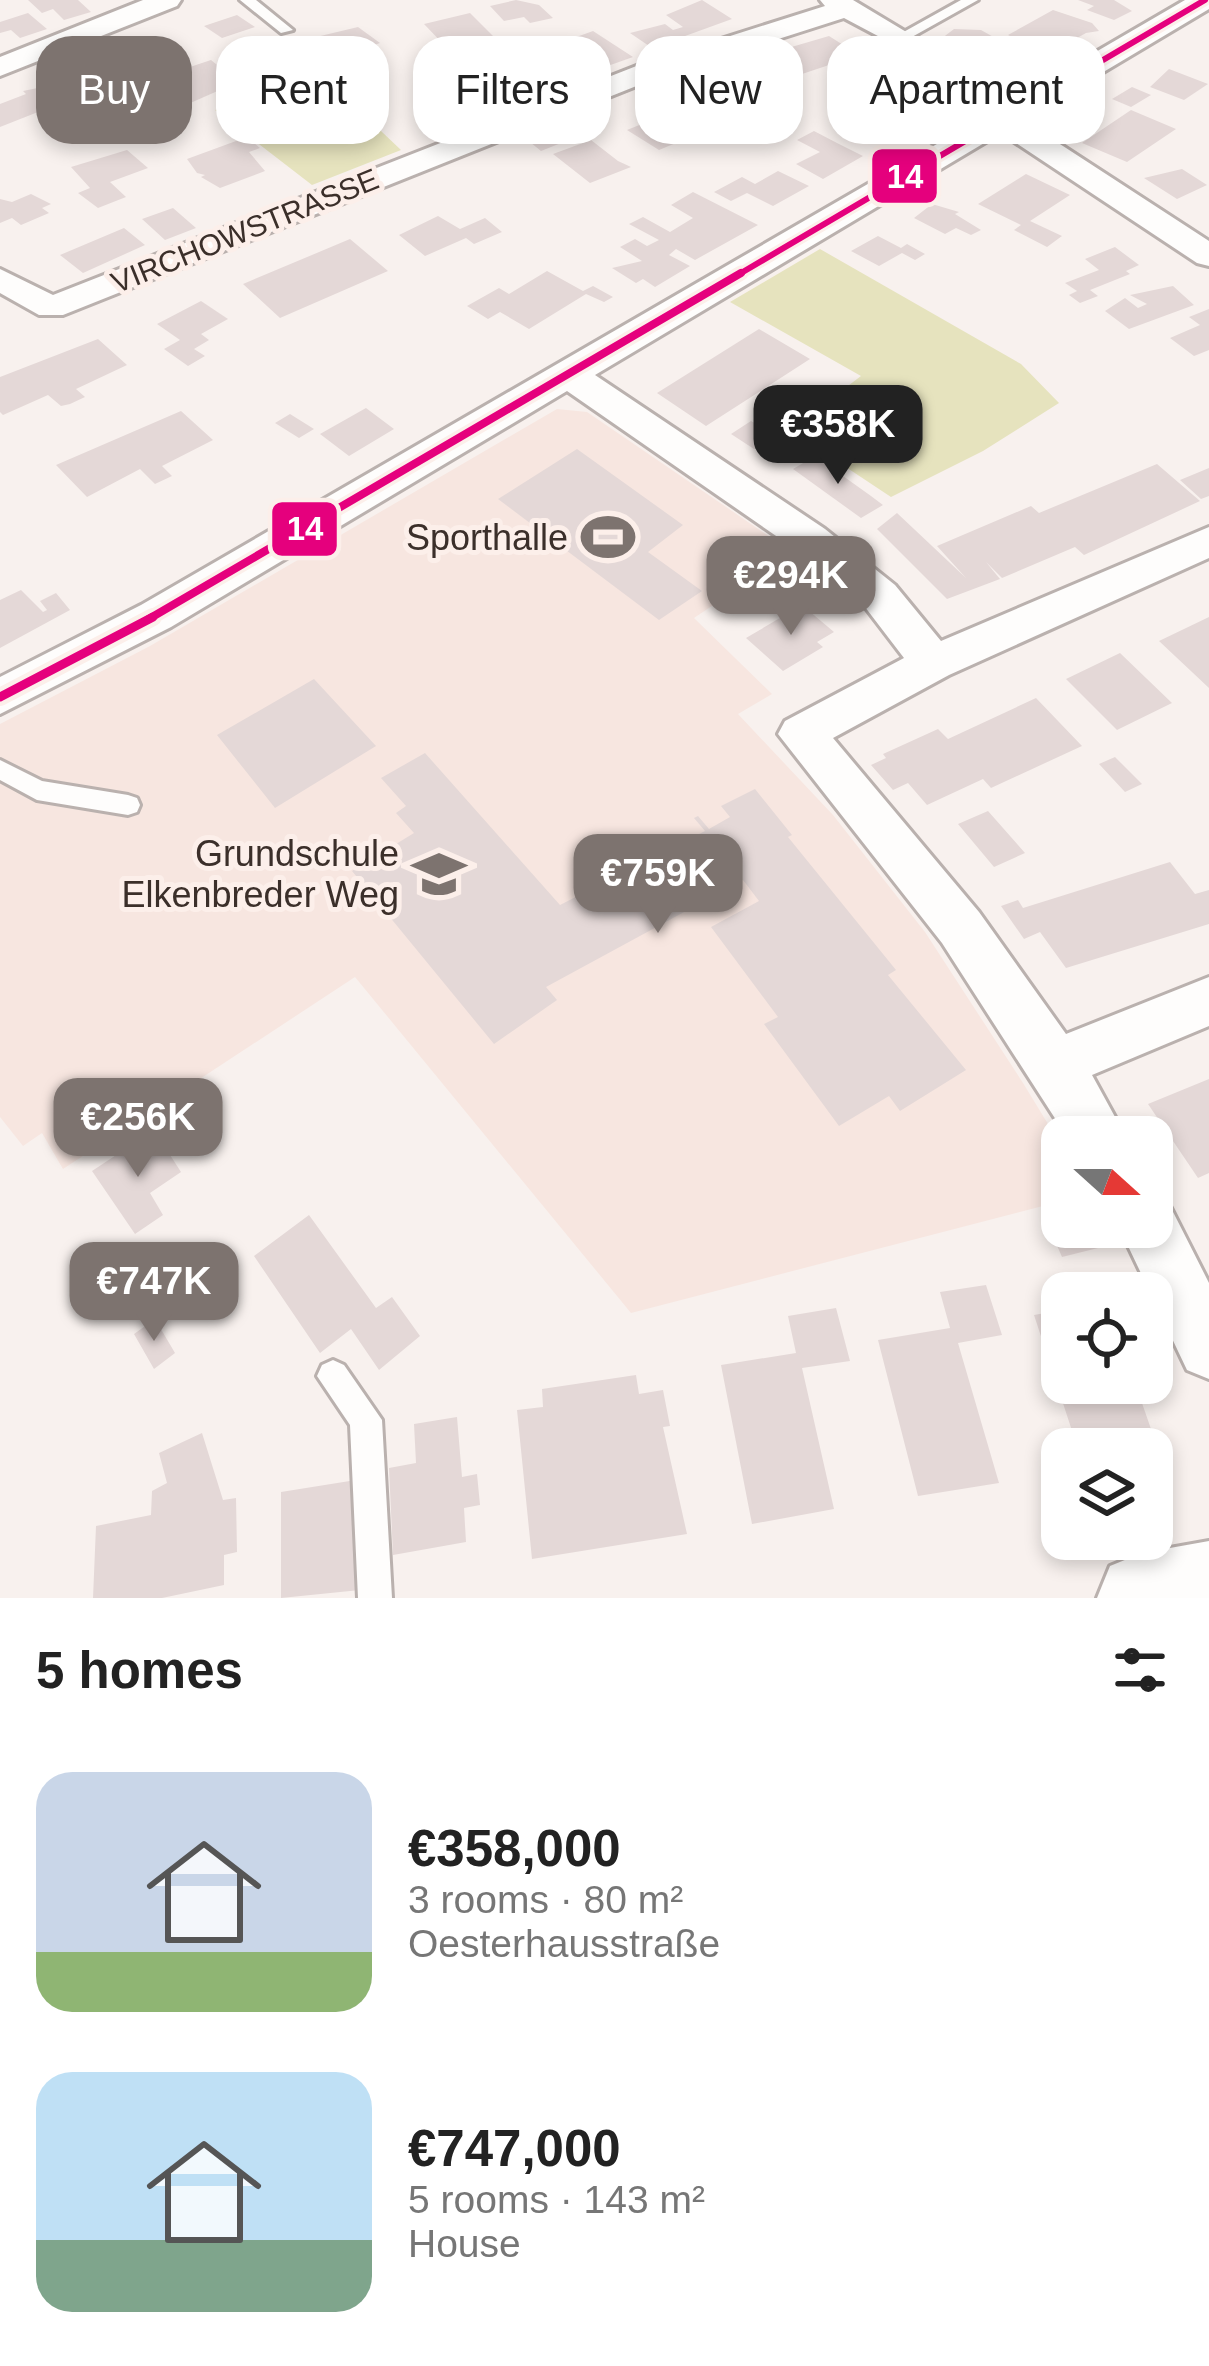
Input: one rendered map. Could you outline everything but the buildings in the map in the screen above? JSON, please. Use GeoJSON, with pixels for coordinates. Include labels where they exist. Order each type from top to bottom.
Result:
{"type":"FeatureCollection","features":[{"type":"Feature","properties":{"kind":"street"},"geometry":{"type":"LineString","coordinates":[[0,67],[167,0]]}},
{"type":"Feature","properties":{"kind":"street"},"geometry":{"type":"LineString","coordinates":[[1105,59],[1205,0]]}},
{"type":"Feature","properties":{"kind":"street"},"geometry":{"type":"LineString","coordinates":[[839,4],[893,36]]}},
{"type":"Feature","properties":{"kind":"street","name":"VIRCHOWSTRASSE"},"geometry":{"type":"LineString","coordinates":[[0,279],[51,308],[649,71],[839,4]]}},
{"type":"Feature","properties":{"kind":"street"},"geometry":{"type":"LineString","coordinates":[[0,697],[156,616],[962,144]]}},
{"type":"Feature","properties":{"kind":"street"},"geometry":{"type":"LineString","coordinates":[[1059,144],[1209,256]]}},
{"type":"Feature","properties":{"kind":"street"},"geometry":{"type":"LineString","coordinates":[[569,375],[810,538],[880,596],[934,663]]}},
{"type":"Feature","properties":{"kind":"street"},"geometry":{"type":"LineString","coordinates":[[1086,1116],[981,952],[888,832],[801,734],[934,663],[1209,541]]}},
{"type":"Feature","properties":{"kind":"street"},"geometry":{"type":"LineString","coordinates":[[1057,1064],[1209,1001]]}},
{"type":"Feature","properties":{"kind":"street"},"geometry":{"type":"LineString","coordinates":[[1159,1248],[1209,1348]]}},
{"type":"Feature","properties":{"kind":"street"},"geometry":{"type":"LineString","coordinates":[[1142,1598],[1209,1586]]}},
{"type":"Feature","properties":{"kind":"lane"},"geometry":{"type":"LineString","coordinates":[[248,0],[286,30]]}},
{"type":"Feature","properties":{"kind":"lane"},"geometry":{"type":"LineString","coordinates":[[904,36],[971,0]]}},
{"type":"Feature","properties":{"kind":"lane"},"geometry":{"type":"LineString","coordinates":[[0,769],[38,790],[128,805]]}},
{"type":"Feature","properties":{"kind":"lane"},"geometry":{"type":"LineString","coordinates":[[333,1376],[366,1420],[375,1598]]}},
{"type":"Feature","properties":{"kind":"shaded area"},"geometry":{"type":"Polygon","coordinates":[[[389,139],[401,150],[312,185],[259,144],[389,144],[389,139]]]}},
{"type":"Feature","properties":{"kind":"shaded area"},"geometry":{"type":"Polygon","coordinates":[[[820,249],[1021,364],[1059,403],[983,451],[891,497],[790,430],[861,376],[730,302],[820,249]]]}},
{"type":"Feature","properties":{"kind":"shaded area","name":"Grundschule Elkenbreder Weg"},"geometry":{"type":"Polygon","coordinates":[[[557,409],[587,412],[792,552],[694,618],[772,694],[738,714],[833,815],[925,932],[1043,1116],[1041,1206],[631,1313],[355,977],[63,1169],[42,1133],[23,1146],[0,1117],[0,724],[150,646],[557,409]]]}},
{"type":"Feature","properties":{"kind":"transit line","name":"14"},"geometry":{"type":"LineString","coordinates":[[0,697],[156,616],[1205,0]]}},
{"type":"Feature","properties":{"kind":"place","name":"Sporthalle"},"geometry":{"type":"Point","coordinates":[608,537]}},
{"type":"Feature","properties":{"kind":"place","name":"Grundschule Elkenbreder Weg"},"geometry":{"type":"Point","coordinates":[439,874]}}]}
